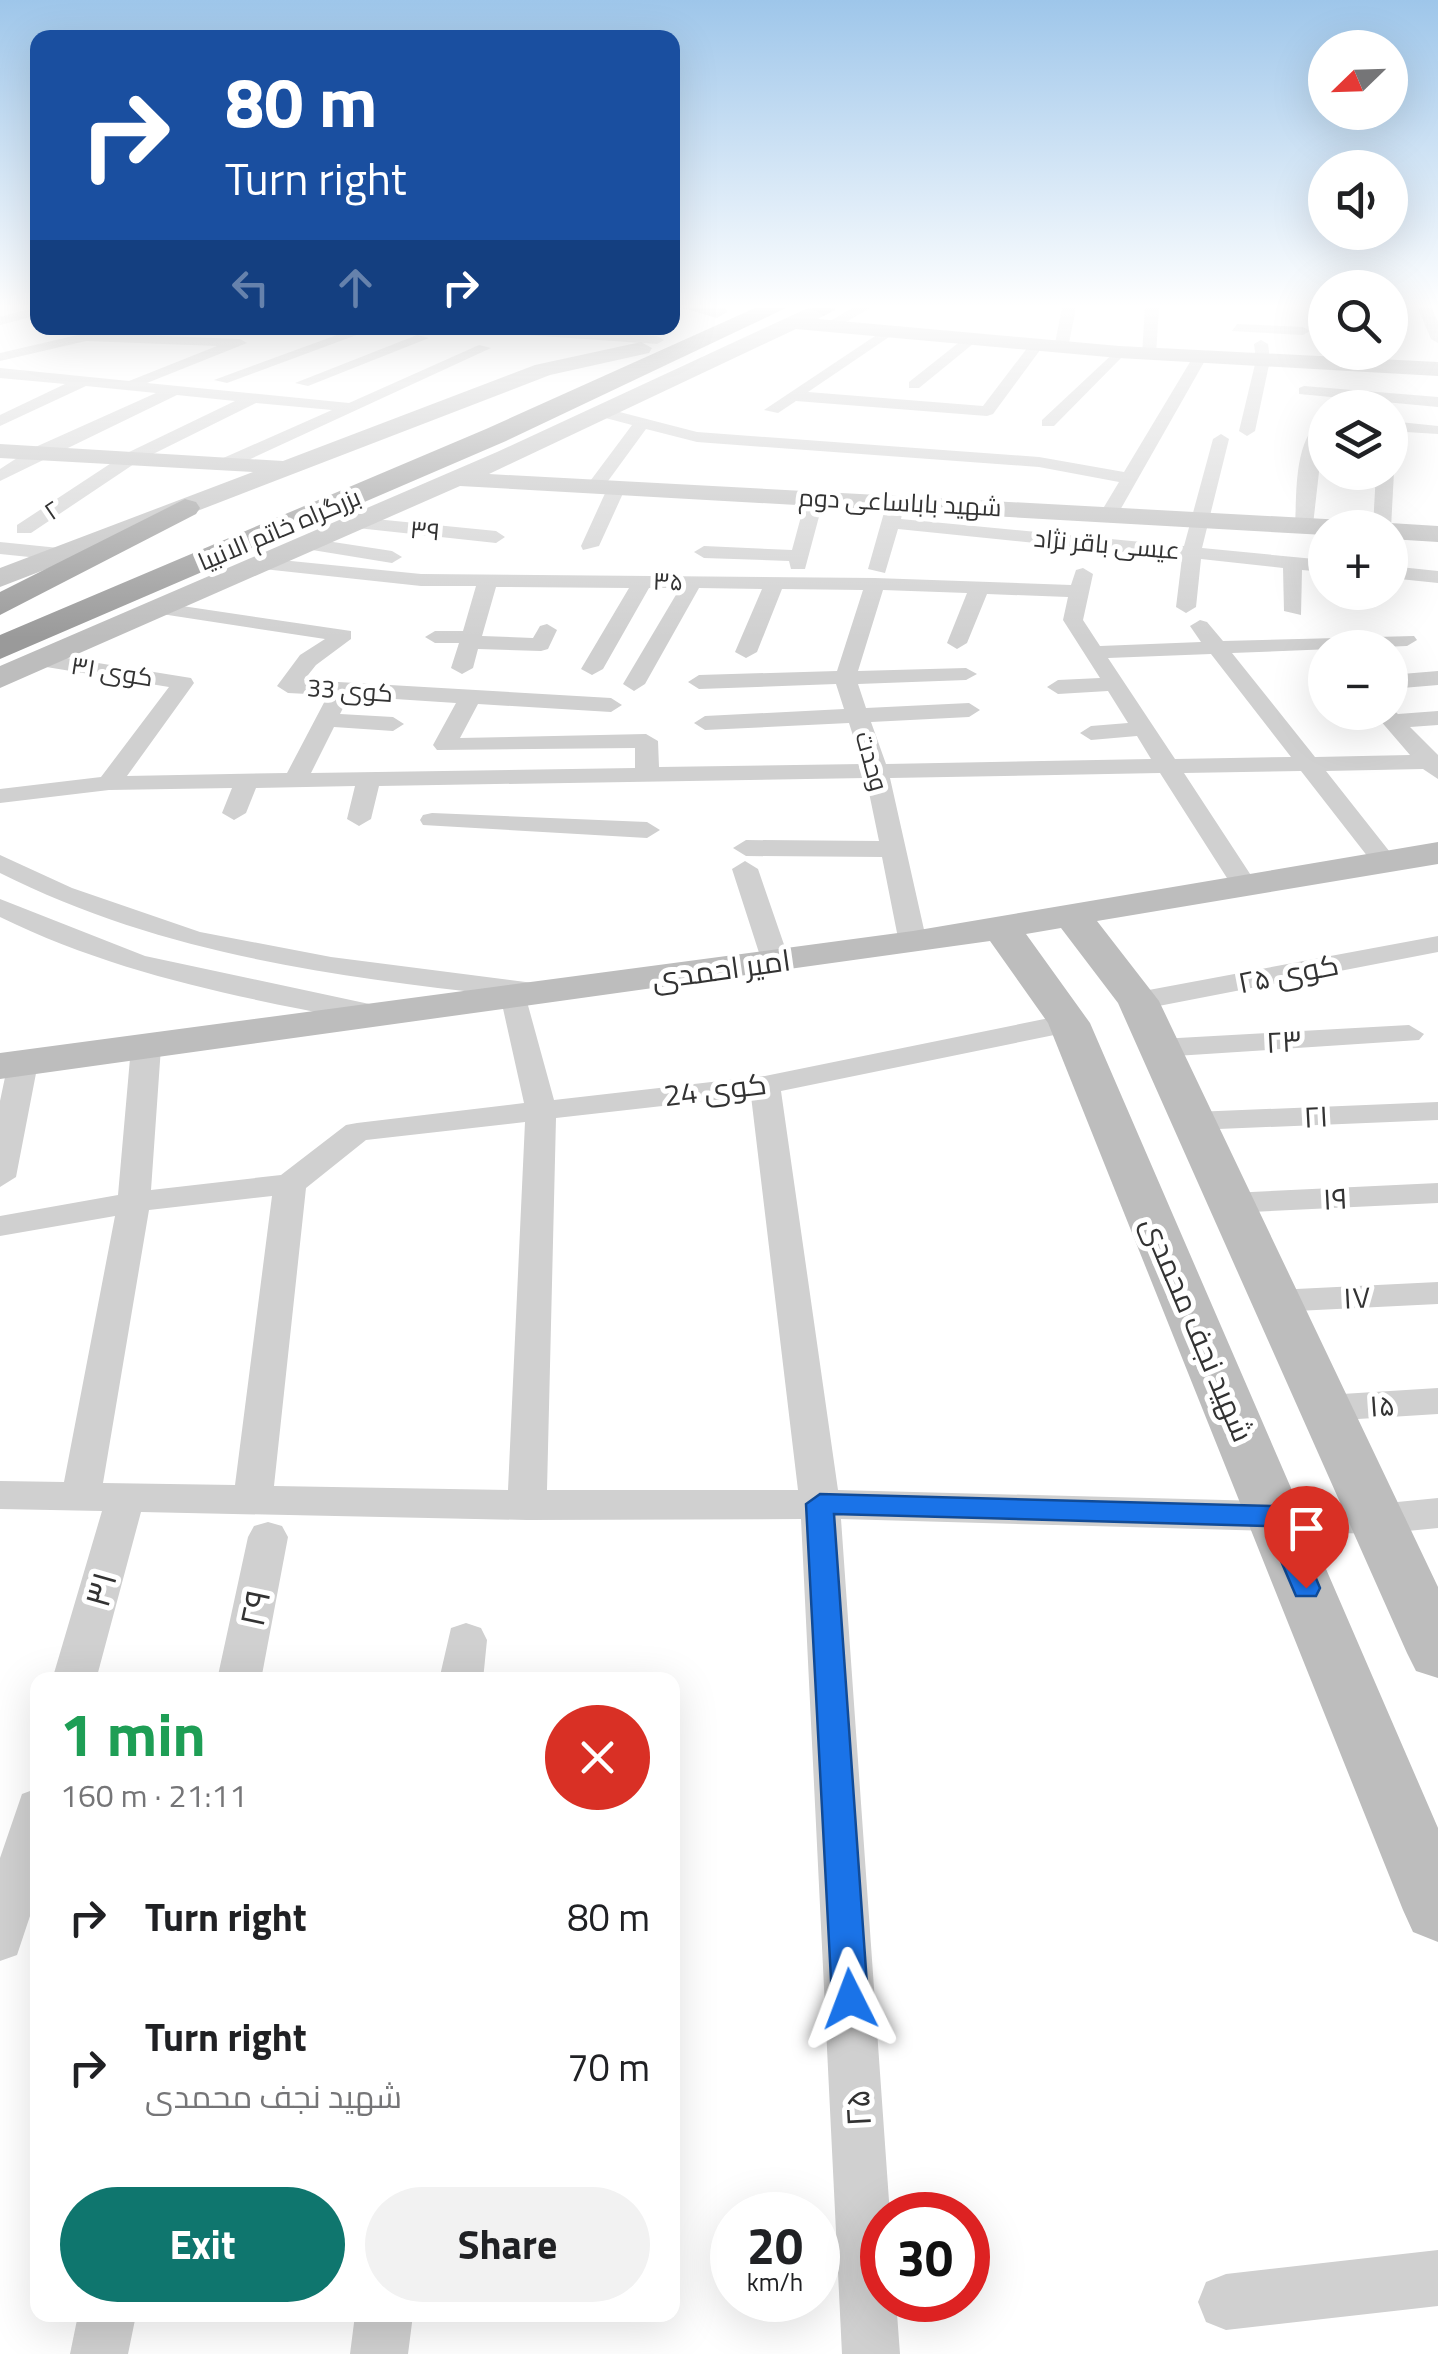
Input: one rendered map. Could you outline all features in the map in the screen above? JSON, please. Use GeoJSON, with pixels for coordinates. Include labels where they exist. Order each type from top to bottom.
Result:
{"type":"FeatureCollection","features":[{"type":"Feature","properties":{"kind":"highway","name":"بزرگراه خاتم الانبیا"},"geometry":{"type":"LineString","coordinates":[[0,607],[467,418]]}},
{"type":"Feature","properties":{"kind":"highway","name":"بزرگراه خاتم الانبیا"},"geometry":{"type":"LineString","coordinates":[[23,648],[538,418]]}},
{"type":"Feature","properties":{"kind":"highway"},"geometry":{"type":"LineString","coordinates":[[0,607],[184,508]]}},
{"type":"Feature","properties":{"kind":"main road"},"geometry":{"type":"LineString","coordinates":[[0,578],[418,418]]}},
{"type":"Feature","properties":{"kind":"main road"},"geometry":{"type":"LineString","coordinates":[[23,648],[162,609],[593,418]]}},
{"type":"Feature","properties":{"kind":"main road"},"geometry":{"type":"LineString","coordinates":[[0,450],[292,466]]}},
{"type":"Feature","properties":{"kind":"main road","name":"شهید باباساعی دوم"},"geometry":{"type":"LineString","coordinates":[[457,479],[816,498],[892,512],[1110,512],[1308,525]]}},
{"type":"Feature","properties":{"kind":"main road"},"geometry":{"type":"LineString","coordinates":[[1408,532],[1438,534]]}},
{"type":"Feature","properties":{"kind":"main road"},"geometry":{"type":"LineString","coordinates":[[0,678],[23,648],[270,560]]}},
{"type":"Feature","properties":{"kind":"main road","name":"امیر احمدی"},"geometry":{"type":"LineString","coordinates":[[11,1065],[913,943],[1243,883],[1438,853]]}},
{"type":"Feature","properties":{"kind":"main road"},"geometry":{"type":"LineString","coordinates":[[1071,915],[1138,1001],[1438,1652]]}},
{"type":"Feature","properties":{"kind":"main road","name":"شهید نجف محمدی"},"geometry":{"type":"LineString","coordinates":[[1002,929],[1070,1023],[1438,1910]]}},
{"type":"Feature","properties":{"kind":"street"},"geometry":{"type":"LineString","coordinates":[[0,476],[37,452],[113,418]]}},
{"type":"Feature","properties":{"kind":"street","name":"۲"},"geometry":{"type":"LineString","coordinates":[[24,529],[131,458],[213,418]]}},
{"type":"Feature","properties":{"kind":"street"},"geometry":{"type":"LineString","coordinates":[[227,463],[325,418]]}},
{"type":"Feature","properties":{"kind":"street"},"geometry":{"type":"LineString","coordinates":[[619,418],[698,437],[1038,462],[1128,478]]}},
{"type":"Feature","properties":{"kind":"street"},"geometry":{"type":"LineString","coordinates":[[1048,423],[1053,418]]}},
{"type":"Feature","properties":{"kind":"street"},"geometry":{"type":"LineString","coordinates":[[1110,512],[1164,418]]}},
{"type":"Feature","properties":{"kind":"street"},"geometry":{"type":"LineString","coordinates":[[1246,431],[1249,418]]}},
{"type":"Feature","properties":{"kind":"street"},"geometry":{"type":"LineString","coordinates":[[590,546],[605,488],[641,425]]}},
{"type":"Feature","properties":{"kind":"street"},"geometry":{"type":"LineString","coordinates":[[1408,429],[1435,433]]}},
{"type":"Feature","properties":{"kind":"street"},"geometry":{"type":"LineString","coordinates":[[698,437],[698,450],[747,462]]}},
{"type":"Feature","properties":{"kind":"street"},"geometry":{"type":"LineString","coordinates":[[1222,439],[1192,552],[1193,616],[1384,861]]}},
{"type":"Feature","properties":{"kind":"street"},"geometry":{"type":"LineString","coordinates":[[1304,525],[1308,470]]}},
{"type":"Feature","properties":{"kind":"street"},"geometry":{"type":"LineString","coordinates":[[704,552],[799,560],[816,498]]}},
{"type":"Feature","properties":{"kind":"street"},"geometry":{"type":"LineString","coordinates":[[846,679],[892,512]]}},
{"type":"Feature","properties":{"kind":"street","name":"عیسی باقر نژاد"},"geometry":{"type":"LineString","coordinates":[[892,512],[982,560],[1094,544],[1308,564]]}},
{"type":"Feature","properties":{"kind":"street","name":"۳۹"},"geometry":{"type":"LineString","coordinates":[[355,524],[496,537]]}},
{"type":"Feature","properties":{"kind":"street"},"geometry":{"type":"LineString","coordinates":[[307,544],[436,563]]}},
{"type":"Feature","properties":{"kind":"street"},"geometry":{"type":"LineString","coordinates":[[1094,544],[1076,591],[1073,620],[1243,883]]}},
{"type":"Feature","properties":{"kind":"street"},"geometry":{"type":"LineString","coordinates":[[0,548],[59,554]]}},
{"type":"Feature","properties":{"kind":"street","name":"۳۵"},"geometry":{"type":"LineString","coordinates":[[270,560],[421,580],[774,584],[876,577],[982,560],[1076,591]]}},
{"type":"Feature","properties":{"kind":"street"},"geometry":{"type":"LineString","coordinates":[[958,644],[982,560]]}},
{"type":"Feature","properties":{"kind":"street"},"geometry":{"type":"LineString","coordinates":[[1292,562],[1294,611]]}},
{"type":"Feature","properties":{"kind":"street"},"geometry":{"type":"LineString","coordinates":[[1408,574],[1438,577]]}},
{"type":"Feature","properties":{"kind":"street"},"geometry":{"type":"LineString","coordinates":[[462,668],[488,580]]}},
{"type":"Feature","properties":{"kind":"street"},"geometry":{"type":"LineString","coordinates":[[592,669],[643,581]]}},
{"type":"Feature","properties":{"kind":"street"},"geometry":{"type":"LineString","coordinates":[[634,684],[692,582]]}},
{"type":"Feature","properties":{"kind":"street"},"geometry":{"type":"LineString","coordinates":[[746,652],[774,584]]}},
{"type":"Feature","properties":{"kind":"street","name":"کوی 33"},"geometry":{"type":"LineString","coordinates":[[162,609],[344,636],[308,660],[288,686],[612,704]]}},
{"type":"Feature","properties":{"kind":"street"},"geometry":{"type":"LineString","coordinates":[[442,632],[470,639],[537,638],[524,672]]}},
{"type":"Feature","properties":{"kind":"street"},"geometry":{"type":"LineString","coordinates":[[1097,652],[1308,644]]}},
{"type":"Feature","properties":{"kind":"street","name":"کوی ۳۱"},"geometry":{"type":"LineString","coordinates":[[23,648],[183,683],[110,783]]}},
{"type":"Feature","properties":{"kind":"street"},"geometry":{"type":"LineString","coordinates":[[699,682],[966,674]]}},
{"type":"Feature","properties":{"kind":"street"},"geometry":{"type":"LineString","coordinates":[[1408,680],[1438,678]]}},
{"type":"Feature","properties":{"kind":"street","name":"وحدت"},"geometry":{"type":"LineString","coordinates":[[846,679],[878,772],[913,943]]}},
{"type":"Feature","properties":{"kind":"street"},"geometry":{"type":"LineString","coordinates":[[1058,687],[1114,684]]}},
{"type":"Feature","properties":{"kind":"street"},"geometry":{"type":"LineString","coordinates":[[299,770],[341,691]]}},
{"type":"Feature","properties":{"kind":"street"},"geometry":{"type":"LineString","coordinates":[[470,698],[446,745],[646,741],[647,777]]}},
{"type":"Feature","properties":{"kind":"street"},"geometry":{"type":"LineString","coordinates":[[706,723],[969,710]]}},
{"type":"Feature","properties":{"kind":"street"},"geometry":{"type":"LineString","coordinates":[[1408,717],[1438,718]]}},
{"type":"Feature","properties":{"kind":"street"},"geometry":{"type":"LineString","coordinates":[[323,720],[393,724]]}},
{"type":"Feature","properties":{"kind":"street"},"geometry":{"type":"LineString","coordinates":[[1092,733],[1143,730]]}},
{"type":"Feature","properties":{"kind":"street"},"geometry":{"type":"LineString","coordinates":[[1401,730],[1436,766]]}},
{"type":"Feature","properties":{"kind":"street"},"geometry":{"type":"LineString","coordinates":[[0,796],[110,783],[247,780],[299,770],[543,778],[1436,766]]}},
{"type":"Feature","properties":{"kind":"street"},"geometry":{"type":"LineString","coordinates":[[359,819],[361,771]]}},
{"type":"Feature","properties":{"kind":"street"},"geometry":{"type":"LineString","coordinates":[[538,823],[543,778]]}},
{"type":"Feature","properties":{"kind":"street"},"geometry":{"type":"LineString","coordinates":[[234,813],[247,780]]}},
{"type":"Feature","properties":{"kind":"street"},"geometry":{"type":"LineString","coordinates":[[432,820],[647,830]]}},
{"type":"Feature","properties":{"kind":"street"},"geometry":{"type":"LineString","coordinates":[[776,962],[746,859],[893,850]]}},
{"type":"Feature","properties":{"kind":"street"},"geometry":{"type":"LineString","coordinates":[[0,863],[76,901],[184,938],[530,995],[541,1110],[527,1505]]}},
{"type":"Feature","properties":{"kind":"street"},"geometry":{"type":"LineString","coordinates":[[0,907],[40,929],[128,959],[374,1014]]}},
{"type":"Feature","properties":{"kind":"street","name":"کوی ۲۵"},"geometry":{"type":"LineString","coordinates":[[1138,1001],[1438,944]]}},
{"type":"Feature","properties":{"kind":"street","name":"کوی 24"},"geometry":{"type":"LineString","coordinates":[[290,1184],[358,1132],[765,1084],[1070,1023]]}},
{"type":"Feature","properties":{"kind":"street","name":"۲۳"},"geometry":{"type":"LineString","coordinates":[[1160,1048],[1409,1034]]}},
{"type":"Feature","properties":{"kind":"street"},"geometry":{"type":"LineString","coordinates":[[81,1497],[134,1202],[146,1047]]}},
{"type":"Feature","properties":{"kind":"street"},"geometry":{"type":"LineString","coordinates":[[0,1177],[11,1065]]}},
{"type":"Feature","properties":{"kind":"street","name":"۲۵"},"geometry":{"type":"LineString","coordinates":[[765,1084],[820,1504],[871,2354]]}},
{"type":"Feature","properties":{"kind":"street","name":"۲۱"},"geometry":{"type":"LineString","coordinates":[[1194,1121],[1438,1110]]}},
{"type":"Feature","properties":{"kind":"street"},"geometry":{"type":"LineString","coordinates":[[0,1226],[134,1202],[290,1184],[253,1498]]}},
{"type":"Feature","properties":{"kind":"street","name":"۱۹"},"geometry":{"type":"LineString","coordinates":[[1231,1203],[1438,1193]]}},
{"type":"Feature","properties":{"kind":"street","name":"۱۷"},"geometry":{"type":"LineString","coordinates":[[1276,1300],[1438,1293]]}},
{"type":"Feature","properties":{"kind":"street","name":"۱۵"},"geometry":{"type":"LineString","coordinates":[[1326,1408],[1438,1400]]}},
{"type":"Feature","properties":{"kind":"street"},"geometry":{"type":"LineString","coordinates":[[0,1494],[527,1505],[820,1504],[1377,1519],[1438,1513]]}},
{"type":"Feature","properties":{"kind":"street","name":"۳۱"},"geometry":{"type":"LineString","coordinates":[[76,1672],[125,1499]]}},
{"type":"Feature","properties":{"kind":"street","name":"۲۹"},"geometry":{"type":"LineString","coordinates":[[241,1672],[268,1537]]}},
{"type":"Feature","properties":{"kind":"street"},"geometry":{"type":"LineString","coordinates":[[0,1939],[30,1836]]}},
{"type":"Feature","properties":{"kind":"street"},"geometry":{"type":"LineString","coordinates":[[1226,2302],[1438,2278]]}},
{"type":"Feature","properties":{"kind":"street"},"geometry":{"type":"LineString","coordinates":[[100,2354],[107,2322]]}},
{"type":"Feature","properties":{"kind":"street"},"geometry":{"type":"LineString","coordinates":[[379,2354],[383,2322]]}},
{"type":"Feature","properties":{"kind":"route"},"geometry":{"type":"LineString","coordinates":[[850,1999],[820,1504],[1276,1516],[1306,1588]]}}]}
